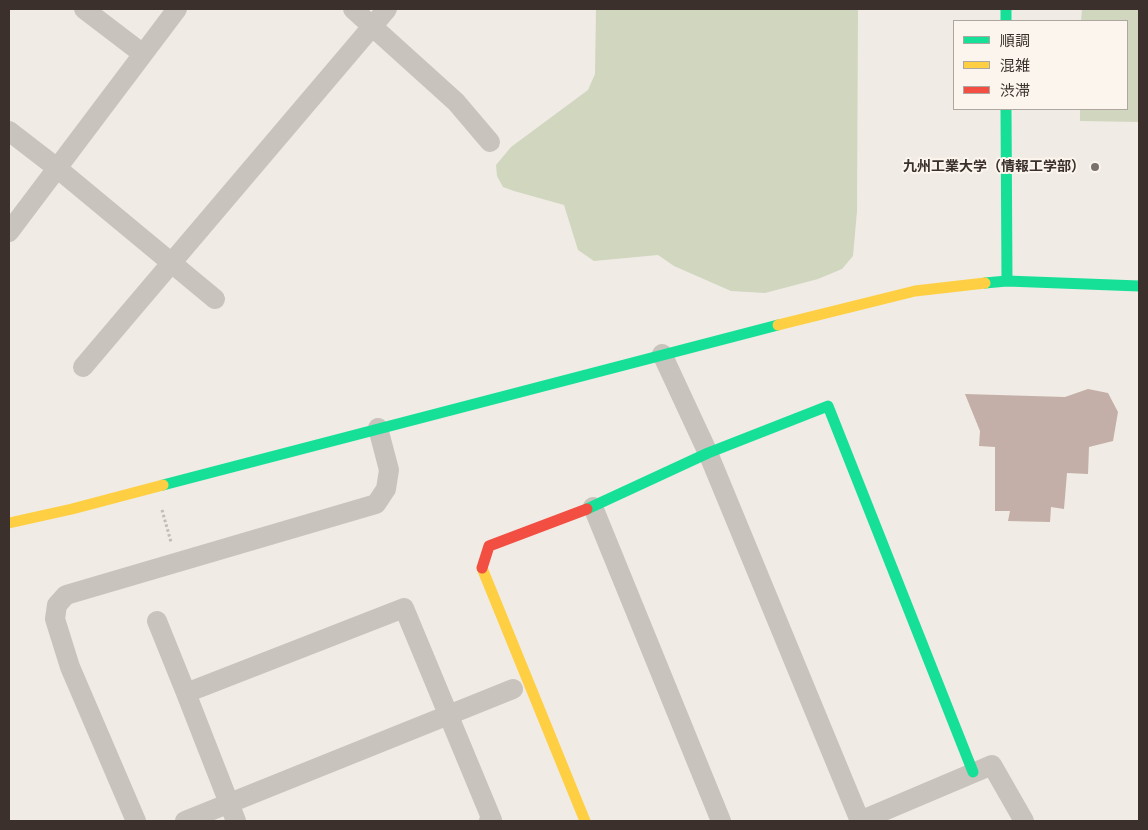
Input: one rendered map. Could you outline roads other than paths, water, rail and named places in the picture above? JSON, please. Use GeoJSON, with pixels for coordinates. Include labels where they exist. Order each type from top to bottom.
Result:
{"type":"FeatureCollection","features":[{"type":"Feature","properties":{"kind":"street"},"geometry":{"type":"LineString","coordinates":[[84,9],[143,54]]}},
{"type":"Feature","properties":{"kind":"street"},"geometry":{"type":"LineString","coordinates":[[9,232],[177,9]]}},
{"type":"Feature","properties":{"kind":"street"},"geometry":{"type":"LineString","coordinates":[[353,9],[456,102],[490,142]]}},
{"type":"Feature","properties":{"kind":"street"},"geometry":{"type":"LineString","coordinates":[[83,367],[387,9]]}},
{"type":"Feature","properties":{"kind":"street"},"geometry":{"type":"LineString","coordinates":[[1006,110],[1007,281]]}},
{"type":"Feature","properties":{"kind":"street"},"geometry":{"type":"LineString","coordinates":[[9,132],[57,168],[215,299]]}},
{"type":"Feature","properties":{"kind":"street"},"geometry":{"type":"LineString","coordinates":[[9,523],[72,509],[662,354],[915,291],[1007,281],[1139,286]]}},
{"type":"Feature","properties":{"kind":"street"},"geometry":{"type":"LineString","coordinates":[[662,354],[708,453],[860,821],[992,765],[1024,821]]}},
{"type":"Feature","properties":{"kind":"street"},"geometry":{"type":"LineString","coordinates":[[586,821],[482,568],[489,546],[593,507],[708,453],[828,406],[974,772]]}},
{"type":"Feature","properties":{"kind":"street"},"geometry":{"type":"LineString","coordinates":[[136,821],[70,667],[55,619],[57,605],[66,595],[376,504],[386,489],[389,470],[378,428]]}},
{"type":"Feature","properties":{"kind":"street"},"geometry":{"type":"LineString","coordinates":[[593,507],[721,821]]}},
{"type":"Feature","properties":{"kind":"street"},"geometry":{"type":"LineString","coordinates":[[186,694],[404,608],[492,820],[489,821]]}},
{"type":"Feature","properties":{"kind":"street"},"geometry":{"type":"LineString","coordinates":[[157,621],[233,812]]}},
{"type":"Feature","properties":{"kind":"street"},"geometry":{"type":"LineString","coordinates":[[185,821],[233,812],[448,714],[513,689]]}},
{"type":"Feature","properties":{"kind":"place","name":"九州工業大学（情報工学部）"},"geometry":{"type":"Point","coordinates":[1095,167]}}]}
